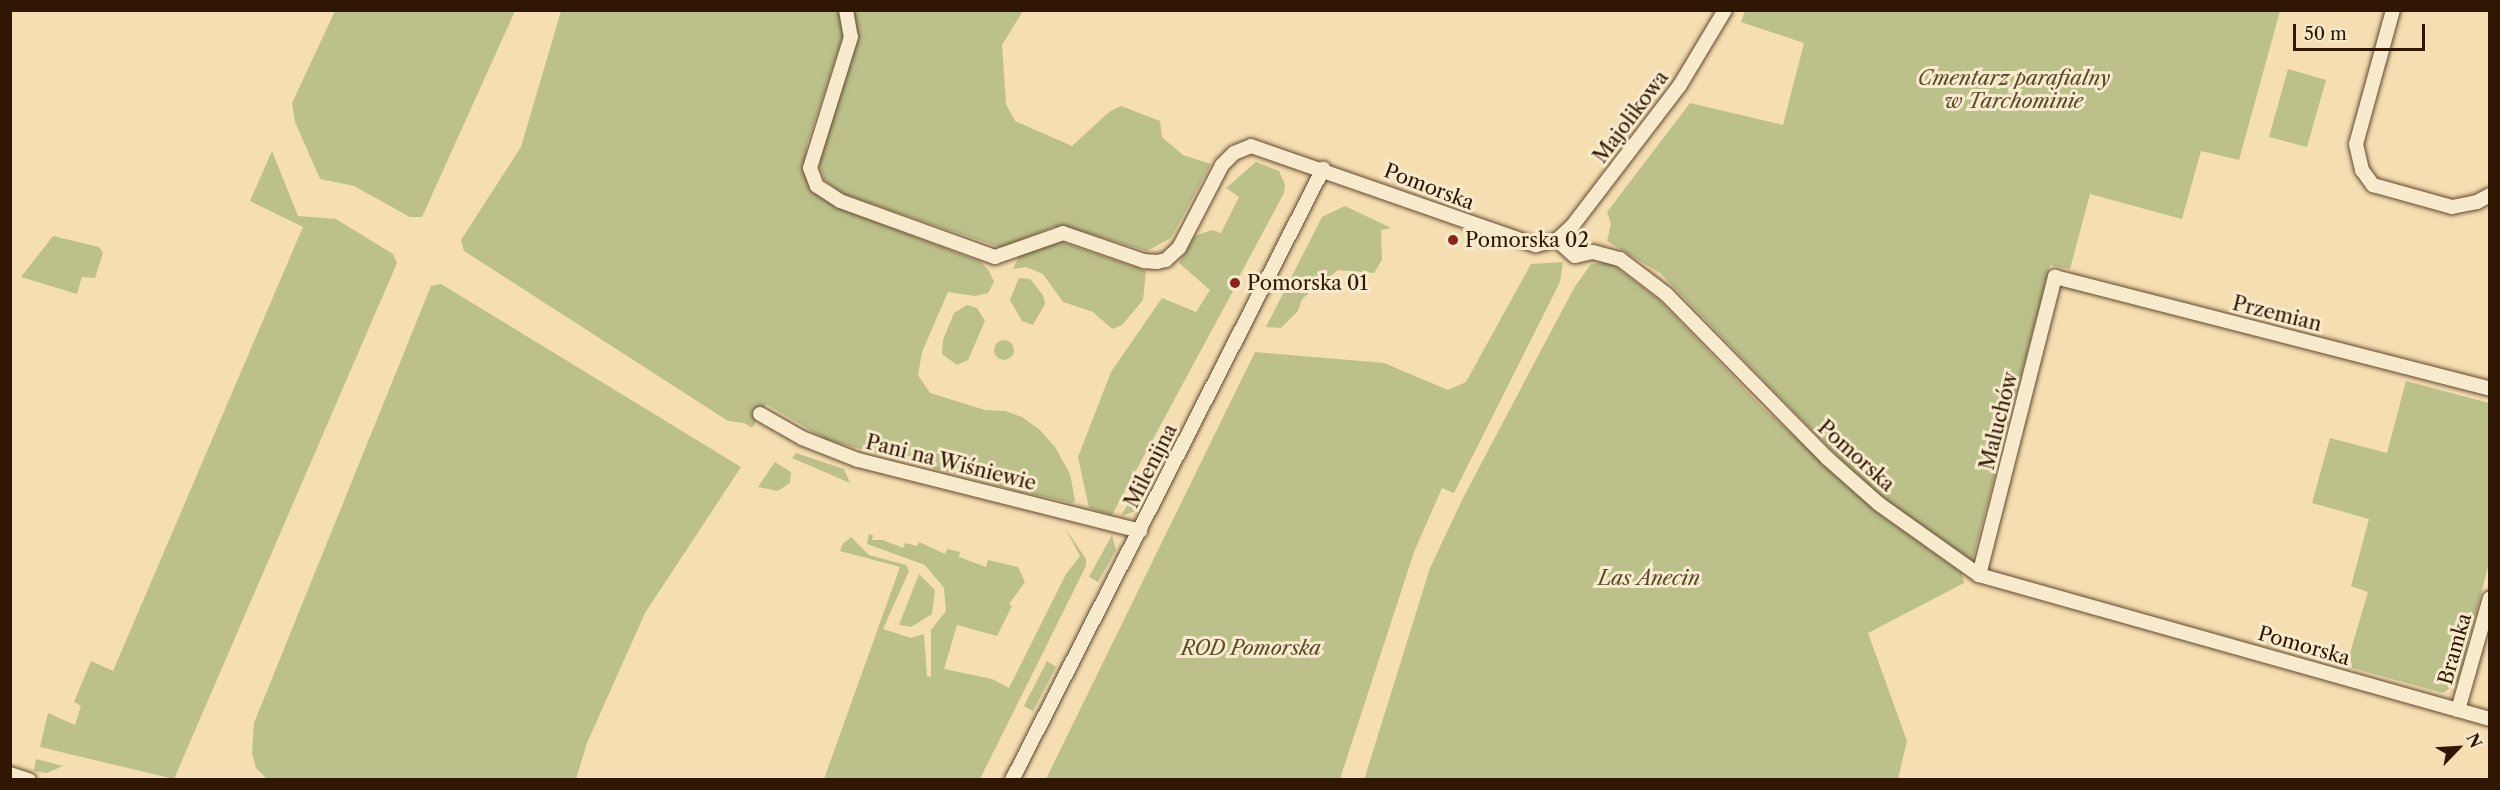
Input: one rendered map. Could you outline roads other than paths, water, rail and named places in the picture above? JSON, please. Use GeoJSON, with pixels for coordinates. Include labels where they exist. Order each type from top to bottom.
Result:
{"type":"FeatureCollection","features":[{"type":"Feature","properties":{"kind":"street","name":"Pomorska"},"geometry":{"type":"LineString","coordinates":[[846,10],[851,37],[810,168],[817,186],[840,201],[995,257],[1063,233],[1144,261],[1167,260],[1179,248],[1222,165],[1234,153],[1251,146],[1323,168],[1536,245],[1557,240],[1575,256],[1593,252],[1620,259],[1666,294],[1827,459],[1879,504],[1979,575],[2490,719]]}},
{"type":"Feature","properties":{"kind":"street","name":"Majolikowa"},"geometry":{"type":"LineString","coordinates":[[1557,240],[1573,225],[1680,85],[1725,10]]}},
{"type":"Feature","properties":{"kind":"street"},"geometry":{"type":"LineString","coordinates":[[2393,10],[2356,144],[2362,170],[2373,185],[2452,207],[2477,202],[2490,195]]}},
{"type":"Feature","properties":{"kind":"street","name":"Milenijna"},"geometry":{"type":"LineString","coordinates":[[1012,780],[1323,168]]}},
{"type":"Feature","properties":{"kind":"street","name":"Maluchów"},"geometry":{"type":"LineString","coordinates":[[1979,575],[2055,277]]}},
{"type":"Feature","properties":{"kind":"street","name":"Przemian"},"geometry":{"type":"LineString","coordinates":[[2055,277],[2490,389]]}},
{"type":"Feature","properties":{"kind":"street","name":"Pani na Wiśniewie"},"geometry":{"type":"LineString","coordinates":[[760,414],[802,438],[858,460],[1140,531]]}},
{"type":"Feature","properties":{"kind":"street","name":"Bramka"},"geometry":{"type":"LineString","coordinates":[[2458,710],[2490,598]]}},
{"type":"Feature","properties":{"kind":"street"},"geometry":{"type":"LineString","coordinates":[[10,774],[30,780]]}},
{"type":"Feature","properties":{"kind":"place","name":"Pomorska 02"},"geometry":{"type":"Point","coordinates":[1453,240]}},
{"type":"Feature","properties":{"kind":"place","name":"Pomorska 01"},"geometry":{"type":"Point","coordinates":[1235,283]}},
{"type":"Feature","properties":{"kind":"park label","name":"Cmentarz parafialny w Tarchominie"},"geometry":{"type":"Point","coordinates":[2014,90]}},
{"type":"Feature","properties":{"kind":"park label","name":"Las Anecin"},"geometry":{"type":"Point","coordinates":[1649,578]}},
{"type":"Feature","properties":{"kind":"park label","name":"ROD Pomorska"},"geometry":{"type":"Point","coordinates":[1251,648]}}]}
